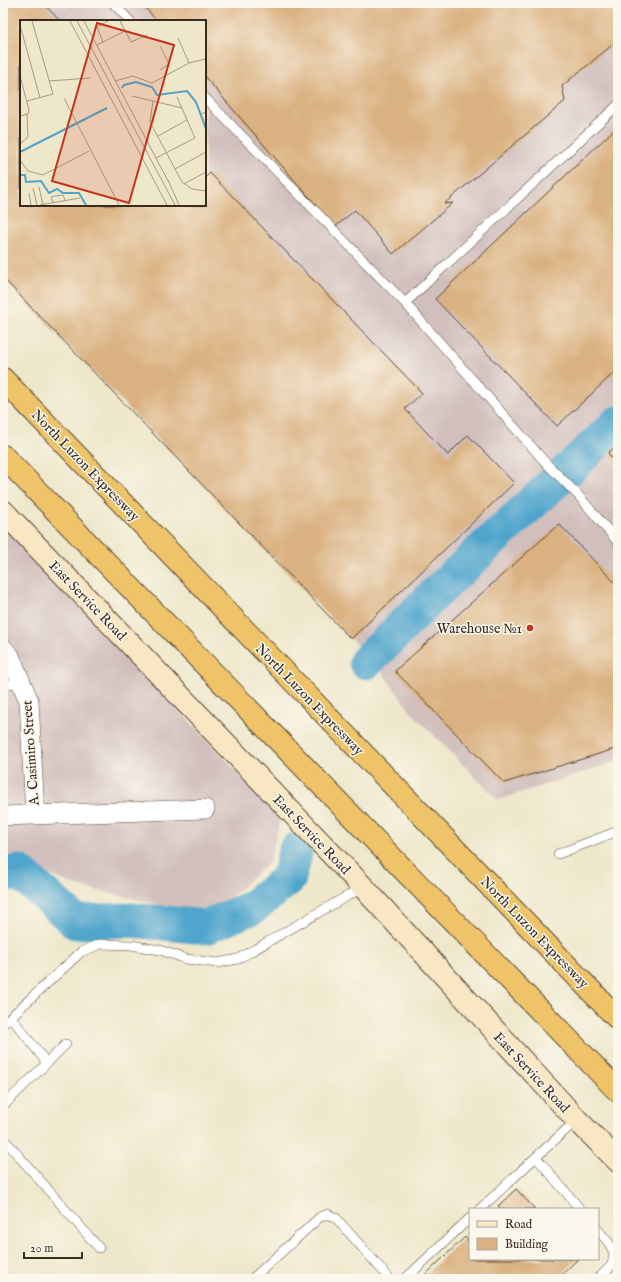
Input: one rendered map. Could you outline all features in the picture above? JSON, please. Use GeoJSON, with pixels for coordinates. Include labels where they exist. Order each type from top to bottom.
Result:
{"type":"FeatureCollection","features":[{"type":"Feature","properties":{"kind":"highway","name":"North Luzon Expressway"},"geometry":{"type":"LineString","coordinates":[[3,379],[618,1019]]}},
{"type":"Feature","properties":{"kind":"highway"},"geometry":{"type":"LineString","coordinates":[[3,456],[618,1091]]}},
{"type":"Feature","properties":{"kind":"street","name":"East Service Road"},"geometry":{"type":"LineString","coordinates":[[3,511],[363,887],[577,1120],[618,1161]]}},
{"type":"Feature","properties":{"kind":"street","name":"A. Casimiro Street"},"geometry":{"type":"LineString","coordinates":[[3,648],[10,656],[22,681],[29,701],[35,815]]}},
{"type":"Feature","properties":{"kind":"street"},"geometry":{"type":"LineString","coordinates":[[3,816],[205,809]]}},
{"type":"Feature","properties":{"kind":"lane"},"geometry":{"type":"LineString","coordinates":[[113,3],[129,20]]}},
{"type":"Feature","properties":{"kind":"lane"},"geometry":{"type":"LineString","coordinates":[[206,99],[405,303],[546,463],[578,495],[618,542]]}},
{"type":"Feature","properties":{"kind":"lane"},"geometry":{"type":"LineString","coordinates":[[405,303],[618,105]]}},
{"type":"Feature","properties":{"kind":"lane"},"geometry":{"type":"LineString","coordinates":[[3,686],[22,681]]}},
{"type":"Feature","properties":{"kind":"lane"},"geometry":{"type":"LineString","coordinates":[[558,854],[618,831]]}},
{"type":"Feature","properties":{"kind":"lane"},"geometry":{"type":"LineString","coordinates":[[3,1024],[81,952],[100,944],[131,945],[160,950],[186,960],[218,963],[225,962],[238,959],[363,887]]}},
{"type":"Feature","properties":{"kind":"lane"},"geometry":{"type":"LineString","coordinates":[[11,1017],[47,1064]]}},
{"type":"Feature","properties":{"kind":"lane"},"geometry":{"type":"LineString","coordinates":[[3,1106],[66,1044]]}},
{"type":"Feature","properties":{"kind":"lane"},"geometry":{"type":"LineString","coordinates":[[481,1208],[577,1120]]}},
{"type":"Feature","properties":{"kind":"lane"},"geometry":{"type":"LineString","coordinates":[[3,1138],[99,1248]]}},
{"type":"Feature","properties":{"kind":"lane"},"geometry":{"type":"LineString","coordinates":[[536,1157],[579,1208]]}},
{"type":"Feature","properties":{"kind":"lane"},"geometry":{"type":"LineString","coordinates":[[252,1279],[320,1216],[328,1214],[336,1218],[390,1279]]}},
{"type":"Feature","properties":{"kind":"lane"},"geometry":{"type":"LineString","coordinates":[[405,1279],[469,1219]]}},
{"type":"Feature","properties":{"kind":"lane"},"geometry":{"type":"LineString","coordinates":[[598,1279],[612,1265],[614,1253],[609,1243],[599,1231]]}},
{"type":"Feature","properties":{"kind":"shaded area"},"geometry":{"type":"Polygon","coordinates":[[[3,3],[618,3],[618,761],[498,800],[412,713],[382,672],[3,278],[3,3]]]}},
{"type":"Feature","properties":{"kind":"shaded area"},"geometry":{"type":"Polygon","coordinates":[[[3,524],[281,818],[269,862],[211,916],[77,886],[22,863],[3,868],[3,524]]]}},
{"type":"Feature","properties":{"kind":"building"},"geometry":{"type":"Polygon","coordinates":[[[3,3],[43,3],[59,20],[20,20],[20,206],[206,206],[206,177],[210,173],[422,393],[405,409],[448,455],[468,435],[514,483],[351,639],[3,278],[3,3]]]}},
{"type":"Feature","properties":{"kind":"building"},"geometry":{"type":"Polygon","coordinates":[[[141,3],[618,3],[618,40],[562,86],[565,101],[444,204],[453,203],[393,254],[355,210],[335,227],[206,78],[206,20],[156,20],[141,3]]]}},
{"type":"Feature","properties":{"kind":"building"},"geometry":{"type":"Polygon","coordinates":[[[618,126],[618,369],[557,426],[435,299],[618,126]]]}},
{"type":"Feature","properties":{"kind":"building"},"geometry":{"type":"Polygon","coordinates":[[[618,444],[618,465],[608,453],[618,444]]]}},
{"type":"Feature","properties":{"kind":"building","name":"Warehouse №1"},"geometry":{"type":"Polygon","coordinates":[[[559,524],[618,586],[618,748],[504,783],[395,671],[559,524]]]}},
{"type":"Feature","properties":{"kind":"building"},"geometry":{"type":"Polygon","coordinates":[[[516,1189],[534,1208],[500,1208],[498,1206],[516,1189]]]}},
{"type":"Feature","properties":{"kind":"building"},"geometry":{"type":"Polygon","coordinates":[[[465,1237],[469,1242],[469,1260],[577,1260],[557,1279],[422,1278],[465,1237]]]}},
{"type":"Feature","properties":{"kind":"waterway"},"geometry":{"type":"LineString","coordinates":[[366,662],[443,586],[618,423]]}},
{"type":"Feature","properties":{"kind":"waterway"},"geometry":{"type":"LineString","coordinates":[[3,875],[19,872],[76,922],[131,920],[206,927],[253,907],[289,878],[296,850]]}},
{"type":"Feature","properties":{"kind":"place","name":"Warehouse №1"},"geometry":{"type":"Point","coordinates":[530,628]}}]}
